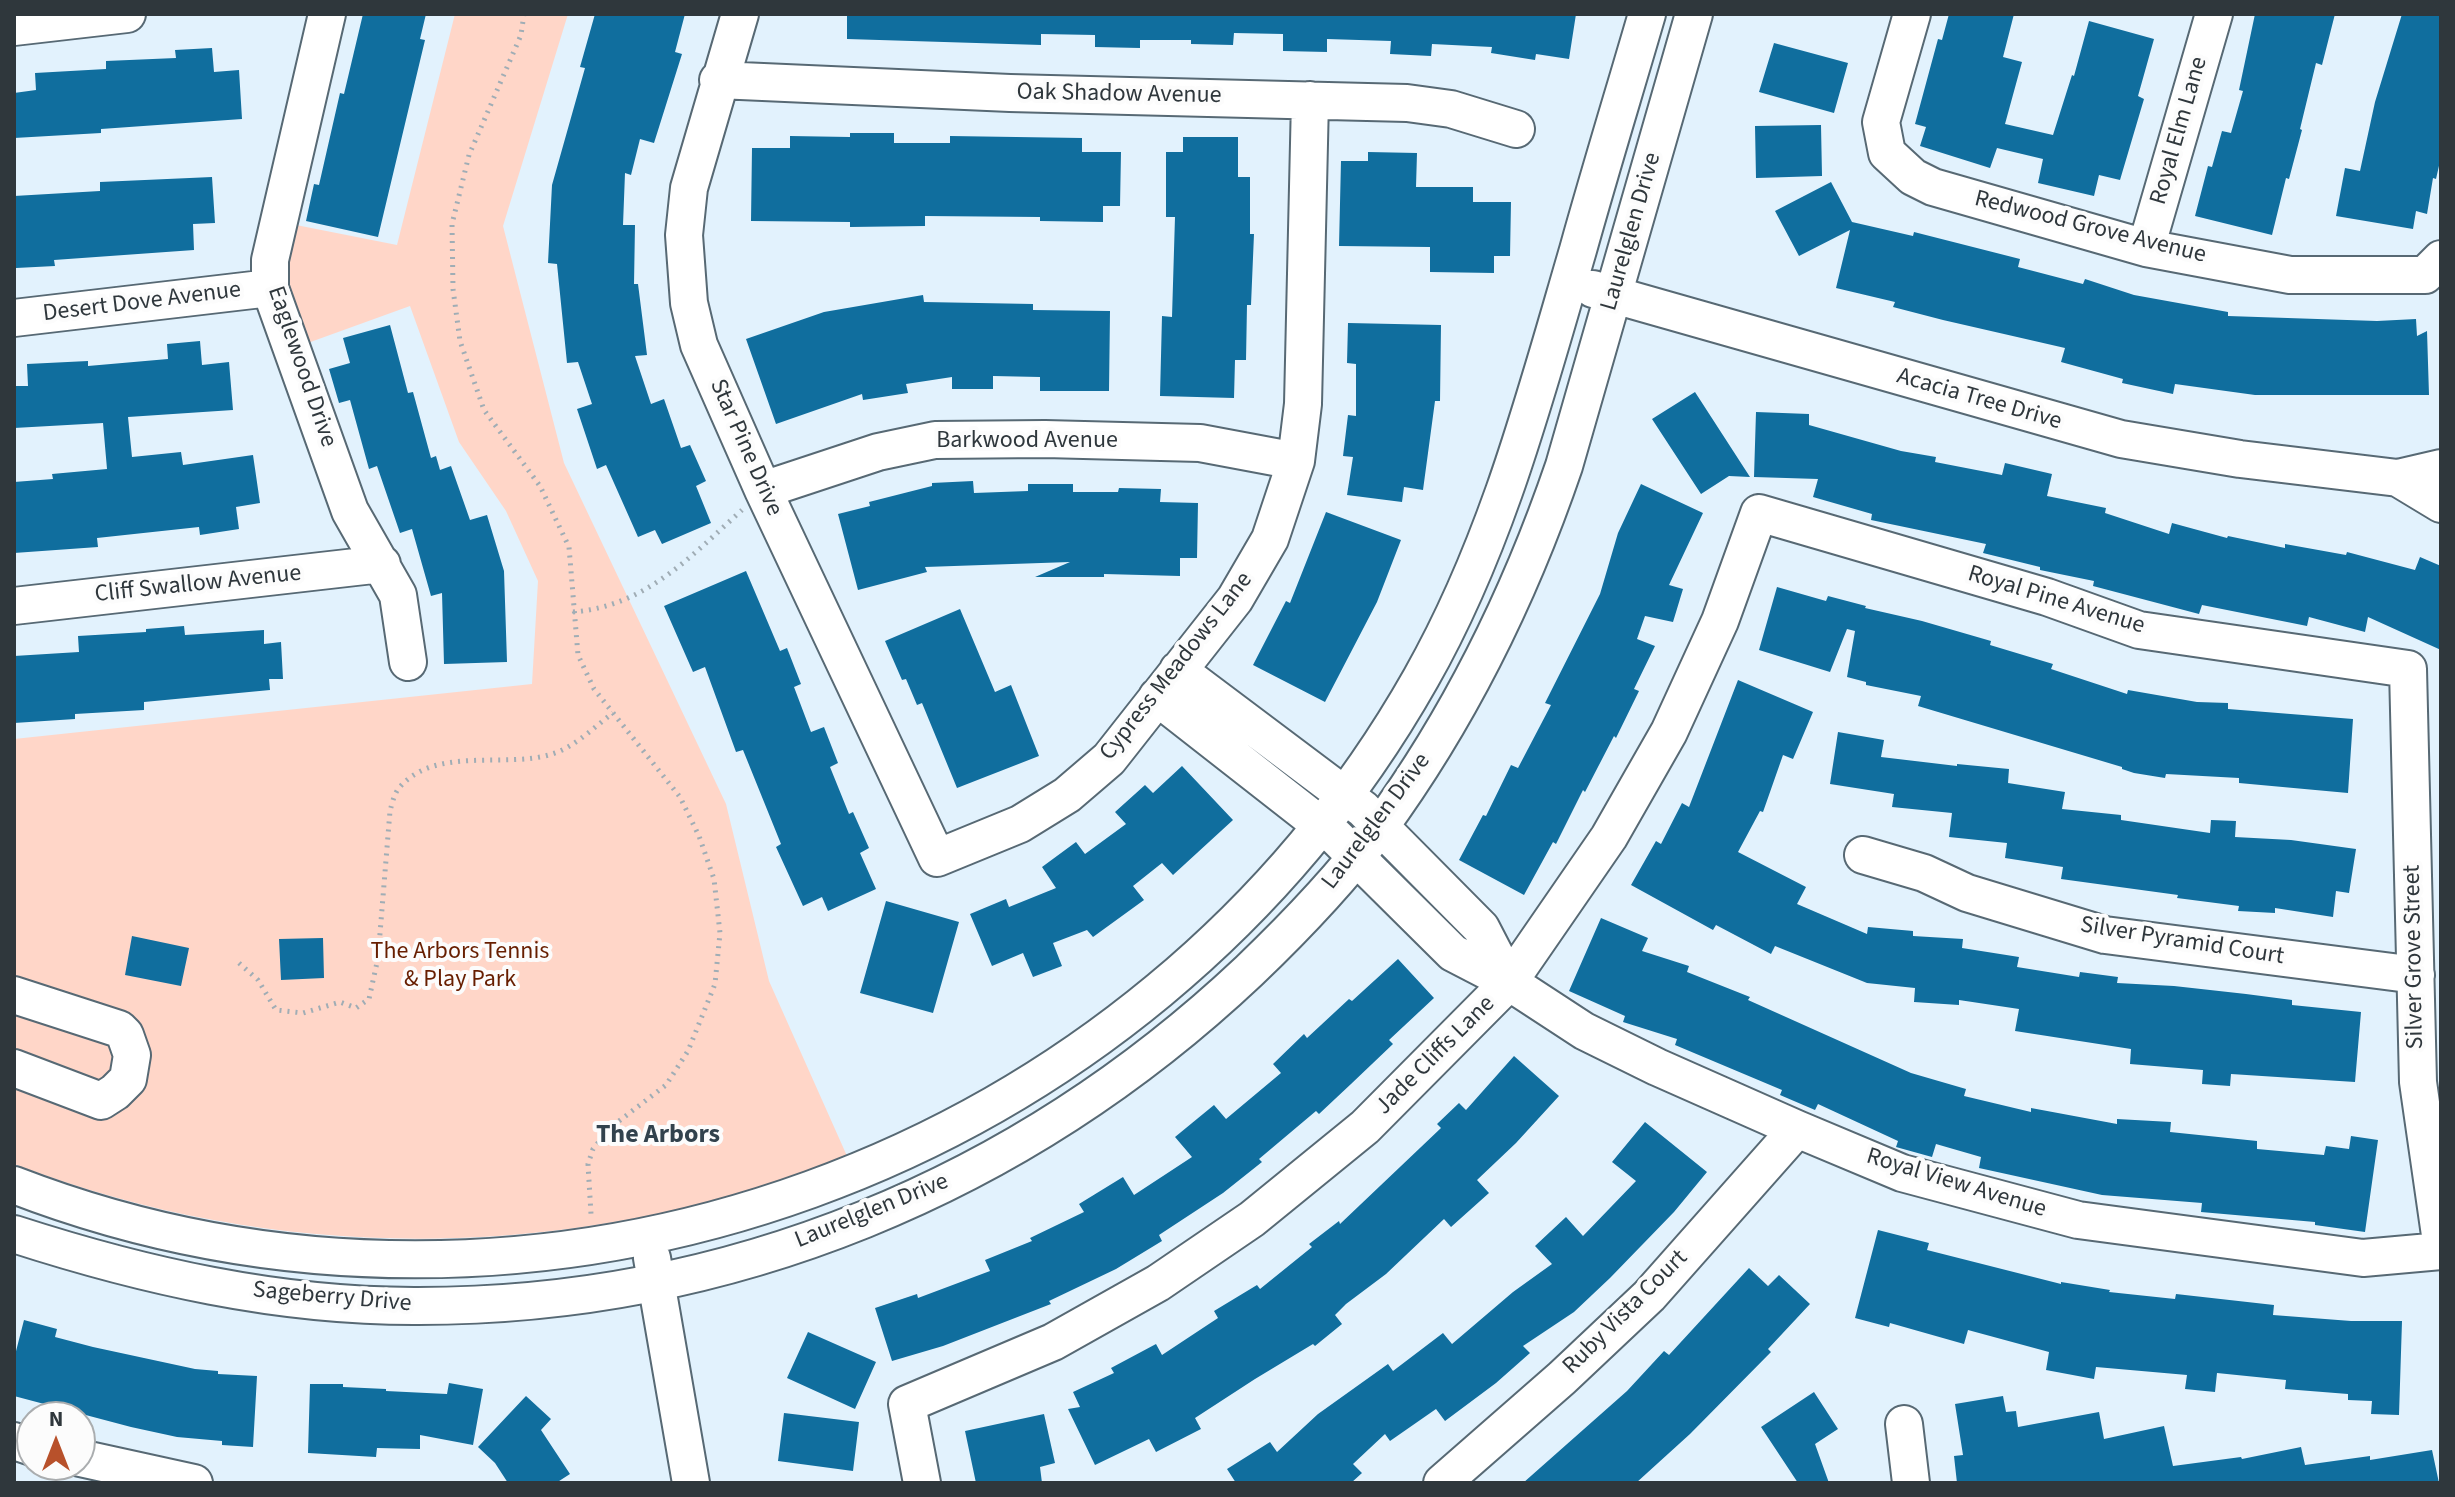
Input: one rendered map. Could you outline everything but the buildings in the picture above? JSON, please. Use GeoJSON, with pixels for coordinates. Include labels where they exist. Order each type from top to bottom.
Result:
{"type":"FeatureCollection","features":[{"type":"Feature","properties":{"kind":"street"},"geometry":{"type":"LineString","coordinates":[[14,27],[127,14]]}},
{"type":"Feature","properties":{"kind":"street","name":"Eaglewood Drive"},"geometry":{"type":"LineString","coordinates":[[327,14],[270,260],[270,288],[350,511],[398,595],[408,662]]}},
{"type":"Feature","properties":{"kind":"street","name":"Star Pine Drive"},"geometry":{"type":"LineString","coordinates":[[740,14],[718,80],[689,188],[684,235],[689,303],[699,345],[763,490],[937,858]]}},
{"type":"Feature","properties":{"kind":"street","name":"Laurelglen Drive"},"geometry":{"type":"LineString","coordinates":[[1363,810],[1497,516],[1520,449],[1647,14]]}},
{"type":"Feature","properties":{"kind":"street","name":"Laurelglen Drive"},"geometry":{"type":"LineString","coordinates":[[648,1237],[740,1213],[860,1172],[960,1124],[1040,1078],[1097,1039],[1197,957],[1252,905],[1338,840],[1450,719],[1487,654],[1514,596],[1559,481],[1694,14]]}},
{"type":"Feature","properties":{"kind":"street","name":"Redwood Grove Avenue"},"geometry":{"type":"LineString","coordinates":[[1912,14],[1881,122],[1887,153],[1913,177],[1933,187],[2146,248],[2290,275],[2425,275],[2441,259]]}},
{"type":"Feature","properties":{"kind":"street","name":"Royal Elm Lane"},"geometry":{"type":"LineString","coordinates":[[2146,248],[2214,14]]}},
{"type":"Feature","properties":{"kind":"street","name":"Oak Shadow Avenue"},"geometry":{"type":"LineString","coordinates":[[718,80],[1010,93],[1407,103],[1451,109],[1516,129]]}},
{"type":"Feature","properties":{"kind":"street","name":"Cypress Meadows Lane"},"geometry":{"type":"LineString","coordinates":[[937,858],[1020,824],[1067,795],[1109,759],[1235,599],[1270,539],[1296,461],[1303,404],[1310,100]]}},
{"type":"Feature","properties":{"kind":"street","name":"Acacia Tree Drive"},"geometry":{"type":"LineString","coordinates":[[1569,282],[2121,439],[2240,459],[2398,478],[2441,468]]}},
{"type":"Feature","properties":{"kind":"street","name":"Desert Dove Avenue"},"geometry":{"type":"LineString","coordinates":[[14,318],[270,288]]}},
{"type":"Feature","properties":{"kind":"street","name":"Barkwood Avenue"},"geometry":{"type":"LineString","coordinates":[[763,490],[878,452],[935,440],[1200,443],[1296,461]]}},
{"type":"Feature","properties":{"kind":"street","name":"Acacia Tree Drive"},"geometry":{"type":"LineString","coordinates":[[2398,478],[2441,504]]}},
{"type":"Feature","properties":{"kind":"street","name":"Royal Pine Avenue"},"geometry":{"type":"LineString","coordinates":[[1759,513],[2047,597],[2139,630],[2408,669]]}},
{"type":"Feature","properties":{"kind":"street","name":"Jade Cliffs Lane"},"geometry":{"type":"LineString","coordinates":[[922,1483],[907,1404],[1053,1342],[1158,1283],[1252,1219],[1365,1127],[1509,982],[1609,837],[1669,732],[1720,621],[1759,513]]}},
{"type":"Feature","properties":{"kind":"street","name":"Cliff Swallow Avenue"},"geometry":{"type":"LineString","coordinates":[[14,606],[382,564]]}},
{"type":"Feature","properties":{"kind":"street","name":"Silver Grove Street"},"geometry":{"type":"LineString","coordinates":[[2408,669],[2418,1082],[2441,1242]]}},
{"type":"Feature","properties":{"kind":"street","name":"Royal View Avenue"},"geometry":{"type":"LineString","coordinates":[[1167,684],[1363,810],[1481,928],[1509,982]]}},
{"type":"Feature","properties":{"kind":"street","name":"Royal View Avenue"},"geometry":{"type":"LineString","coordinates":[[1167,684],[1338,840],[1453,953],[1509,982],[1584,1031],[1657,1067],[1902,1173],[2078,1220],[2363,1258],[2441,1251]]}},
{"type":"Feature","properties":{"kind":"street","name":"Laurelglen Drive"},"geometry":{"type":"LineString","coordinates":[[657,1282],[743,1262],[865,1220],[992,1160],[1050,1126],[1110,1087],[1169,1042],[1299,922],[1338,840]]}},
{"type":"Feature","properties":{"kind":"street","name":"Silver Pyramid Court"},"geometry":{"type":"LineString","coordinates":[[1863,855],[1924,873],[1967,893],[2105,935],[2416,975]]}},
{"type":"Feature","properties":{"kind":"street"},"geometry":{"type":"LineString","coordinates":[[14,995],[119,1029],[131,1045],[132,1055],[128,1079],[101,1101],[14,1068]]}},
{"type":"Feature","properties":{"kind":"street","name":"Ruby Vista Court"},"geometry":{"type":"LineString","coordinates":[[1442,1483],[1562,1378],[1649,1296],[1797,1129]]}},
{"type":"Feature","properties":{"kind":"street","name":"Sageberry Drive"},"geometry":{"type":"LineString","coordinates":[[14,1185],[78,1207],[177,1233],[258,1247],[331,1255],[398,1259],[468,1258],[534,1254],[648,1237]]}},
{"type":"Feature","properties":{"kind":"street","name":"Sageberry Drive"},"geometry":{"type":"LineString","coordinates":[[14,1234],[98,1261],[171,1279],[253,1293],[338,1302],[413,1306],[479,1304],[603,1292],[657,1282]]}},
{"type":"Feature","properties":{"kind":"street"},"geometry":{"type":"LineString","coordinates":[[648,1237],[691,1483]]}},
{"type":"Feature","properties":{"kind":"street"},"geometry":{"type":"LineString","coordinates":[[1904,1424],[1911,1483]]}},
{"type":"Feature","properties":{"kind":"street"},"geometry":{"type":"LineString","coordinates":[[96,1462],[194,1483]]}},
{"type":"Feature","properties":{"kind":"path"},"geometry":{"type":"LineString","coordinates":[[524,14],[521,35],[469,155],[452,224],[453,289],[460,341],[484,410],[540,486],[569,547],[578,655],[594,689],[680,797],[699,836],[714,879],[720,933],[715,984],[688,1051],[666,1085],[610,1128],[593,1149],[588,1164],[593,1227]]}},
{"type":"Feature","properties":{"kind":"path"},"geometry":{"type":"LineString","coordinates":[[573,612],[599,610],[640,595],[686,561],[763,490]]}},
{"type":"Feature","properties":{"kind":"path"},"geometry":{"type":"LineString","coordinates":[[239,963],[258,980],[276,1010],[303,1013],[340,1002],[356,1008],[369,999],[378,958],[390,811],[397,789],[413,777],[458,761],[552,754],[574,743],[613,713]]}},
{"type":"Feature","properties":{"kind":"green space","name":"The Arbors Tennis & Play Park"},"geometry":{"type":"Polygon","coordinates":[[[455,14],[568,14],[503,226],[564,463],[726,804],[769,981],[847,1156],[737,1195],[633,1219],[544,1232],[454,1238],[364,1237],[275,1230],[187,1215],[100,1193],[14,1164],[14,739],[532,684],[538,581],[506,511],[459,442],[410,306],[305,344],[297,328],[286,277],[291,224],[397,245],[455,14]]]}},
{"type":"Feature","properties":{"kind":"district","name":"The Arbors"},"geometry":{"type":"Point","coordinates":[658,1136]}}]}
